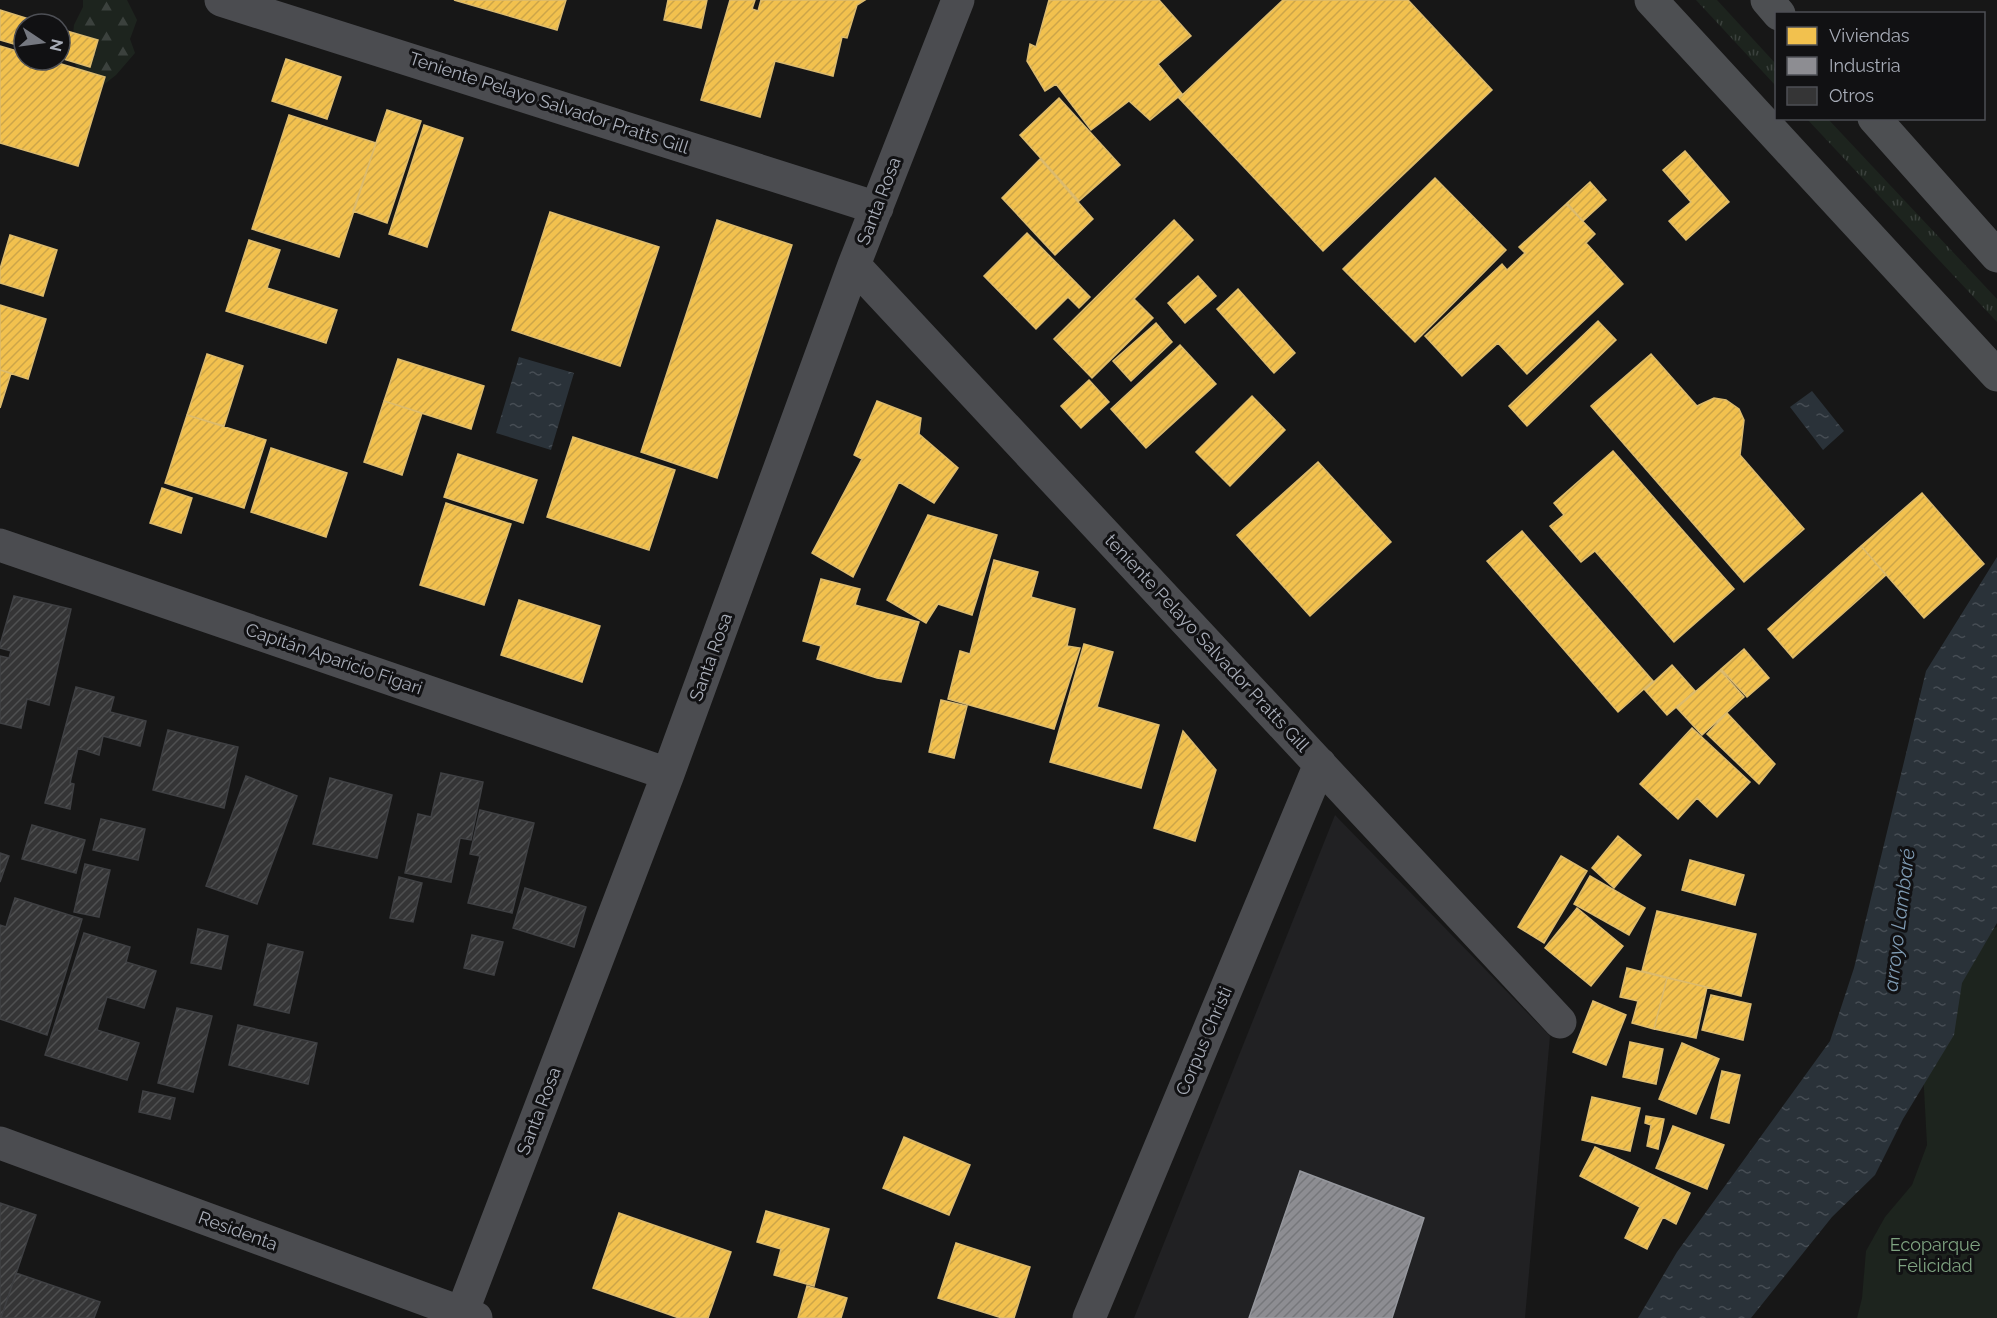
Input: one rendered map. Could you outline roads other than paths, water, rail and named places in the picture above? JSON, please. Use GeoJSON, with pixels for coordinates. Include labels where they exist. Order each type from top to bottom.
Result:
{"type":"FeatureCollection","features":[{"type":"Feature","properties":{"kind":"main road"},"geometry":{"type":"LineString","coordinates":[[1651,0],[1997,375]]}},
{"type":"Feature","properties":{"kind":"main road"},"geometry":{"type":"LineString","coordinates":[[1767,0],[1777,12]]}},
{"type":"Feature","properties":{"kind":"main road"},"geometry":{"type":"LineString","coordinates":[[1876,120],[1997,256]]}},
{"type":"Feature","properties":{"kind":"street","name":"Teniente Pelayo Salvador Pratts Gill"},"geometry":{"type":"LineString","coordinates":[[221,0],[877,208]]}},
{"type":"Feature","properties":{"kind":"street","name":"Santa Rosa"},"geometry":{"type":"LineString","coordinates":[[466,1316],[854,265],[958,0]]}},
{"type":"Feature","properties":{"kind":"street","name":"teniente Pelayo Salvador Pratts Gill"},"geometry":{"type":"LineString","coordinates":[[854,265],[1560,1022]]}},
{"type":"Feature","properties":{"kind":"street","name":"Capitán Aparicio Figari"},"geometry":{"type":"LineString","coordinates":[[0,545],[668,774]]}},
{"type":"Feature","properties":{"kind":"street","name":"Corpus Christi"},"geometry":{"type":"LineString","coordinates":[[1089,1318],[1320,764]]}},
{"type":"Feature","properties":{"kind":"street","name":"Residenta"},"geometry":{"type":"LineString","coordinates":[[0,1143],[466,1316]]}},
{"type":"Feature","properties":{"kind":"water"},"geometry":{"type":"Polygon","coordinates":[[[519,357],[574,373],[551,450],[496,433],[519,357]]]}},
{"type":"Feature","properties":{"kind":"water"},"geometry":{"type":"Polygon","coordinates":[[[1812,391],[1844,431],[1823,450],[1790,407],[1812,391]]]}},
{"type":"Feature","properties":{"kind":"water","name":"arroyo Lambaré"},"geometry":{"type":"Polygon","coordinates":[[[1997,557],[1997,923],[1962,983],[1954,1035],[1903,1119],[1875,1175],[1832,1217],[1751,1318],[1638,1318],[1677,1252],[1830,1041],[1854,968],[1926,671],[1997,557]]]}},
{"type":"Feature","properties":{"kind":"park label","name":"Ecoparque Felicidad"},"geometry":{"type":"Point","coordinates":[1935,1255]}}]}
